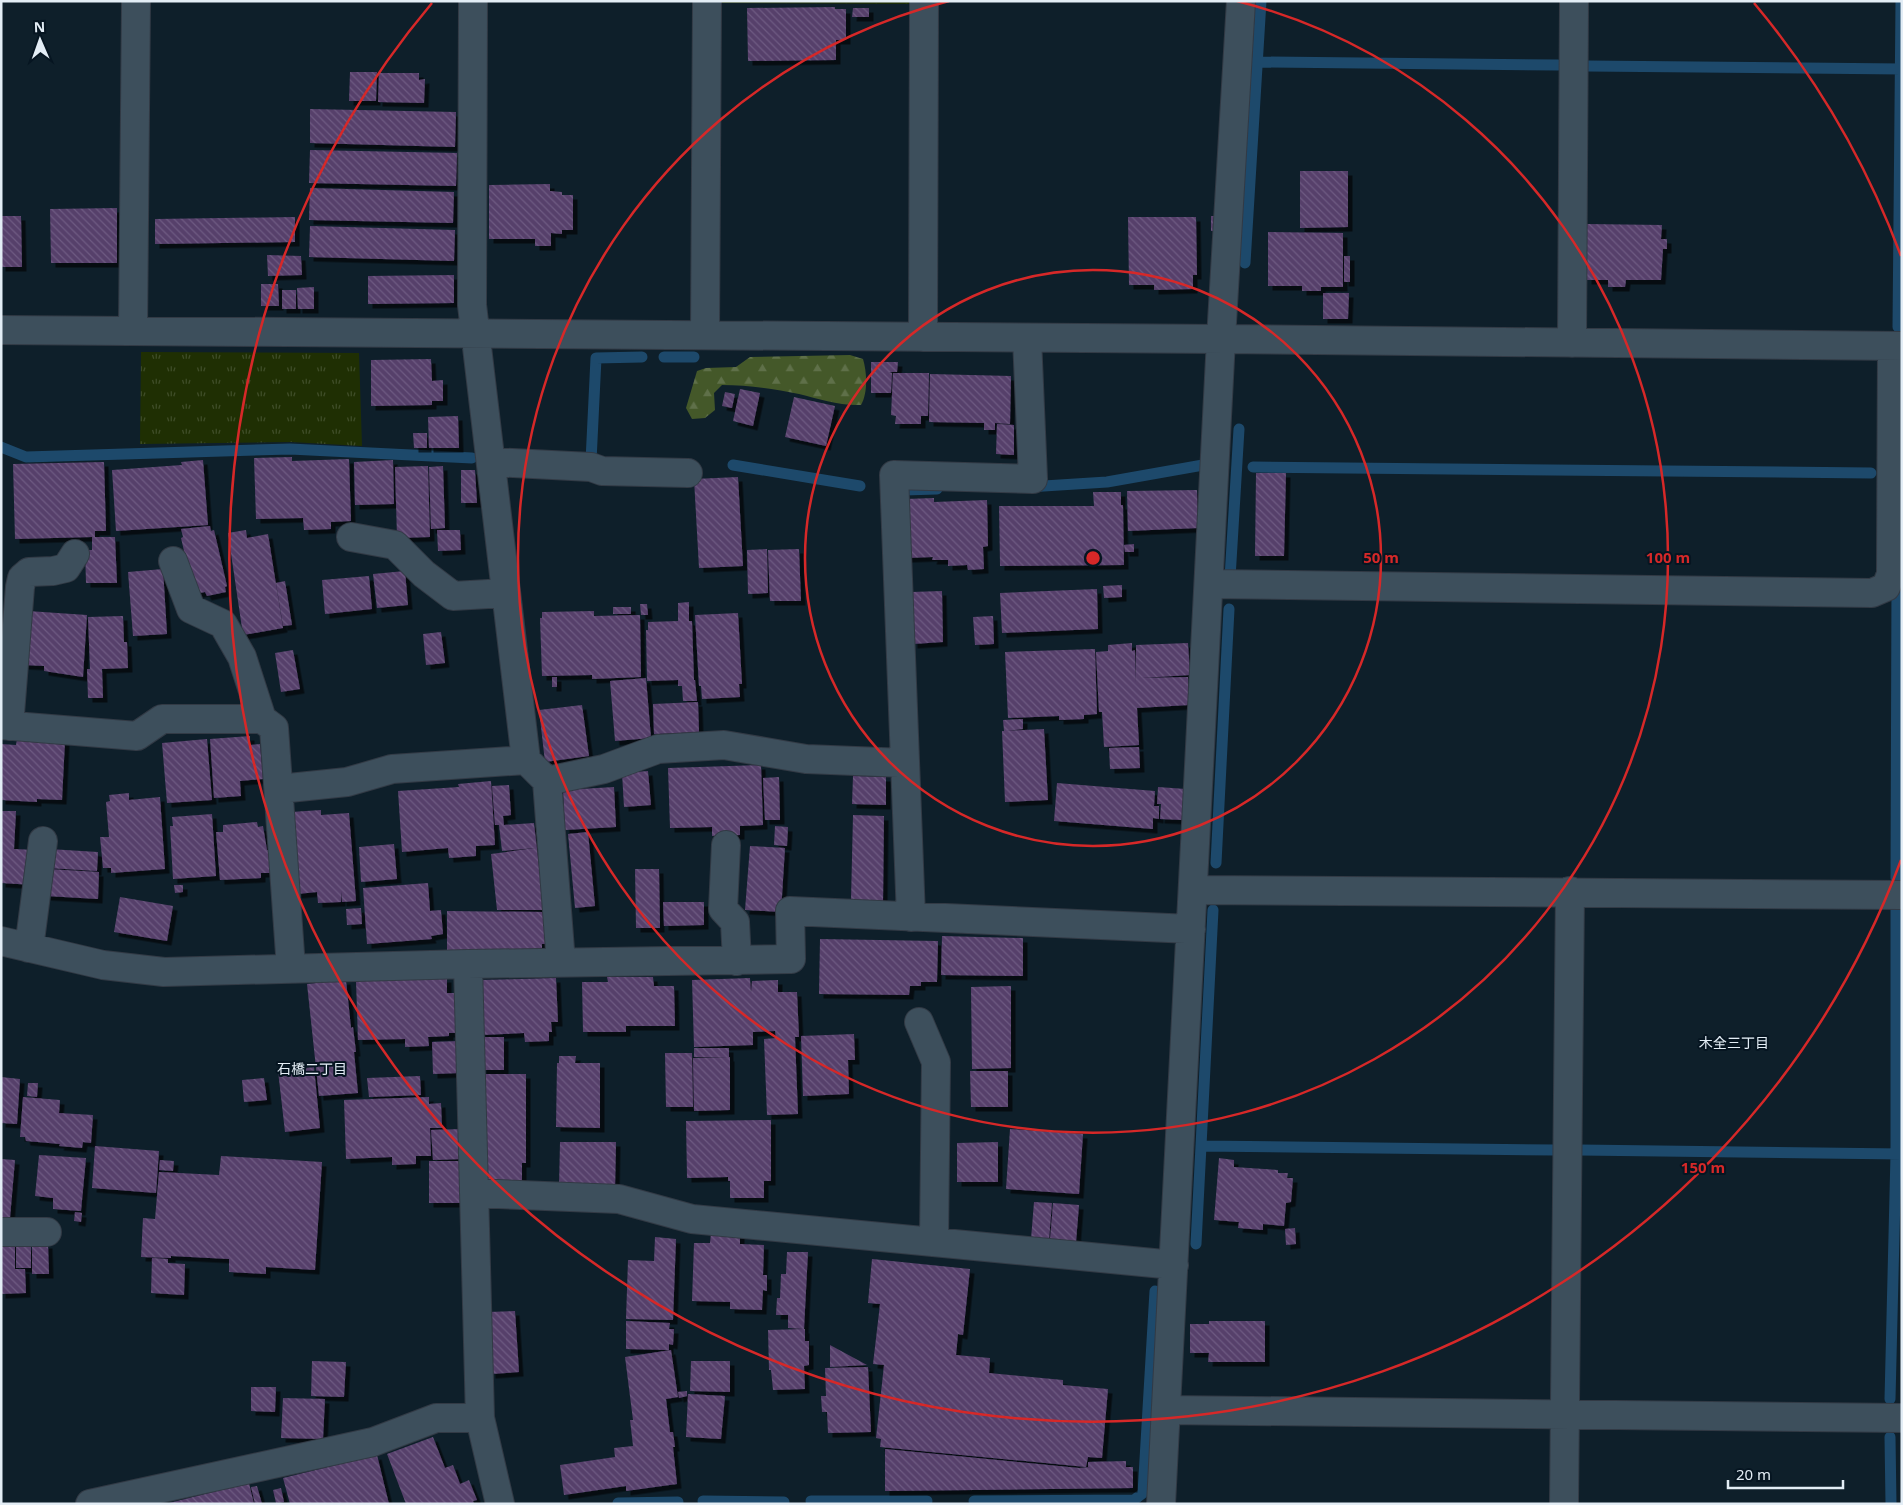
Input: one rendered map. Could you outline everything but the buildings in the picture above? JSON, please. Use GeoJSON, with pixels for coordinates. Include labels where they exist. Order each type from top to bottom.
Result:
{"type":"FeatureCollection","features":[{"type":"Feature","properties":{"kind":"street"},"geometry":{"type":"LineString","coordinates":[[133,331],[136,1]]}},
{"type":"Feature","properties":{"kind":"street"},"geometry":{"type":"LineString","coordinates":[[473,1],[472,304],[526,760],[547,781],[561,963]]}},
{"type":"Feature","properties":{"kind":"street"},"geometry":{"type":"LineString","coordinates":[[705,335],[707,1]]}},
{"type":"Feature","properties":{"kind":"street"},"geometry":{"type":"LineString","coordinates":[[923,337],[924,1]]}},
{"type":"Feature","properties":{"kind":"street"},"geometry":{"type":"LineString","coordinates":[[1161,1504],[1221,339],[1241,1]]}},
{"type":"Feature","properties":{"kind":"street"},"geometry":{"type":"LineString","coordinates":[[1572,343],[1574,1]]}},
{"type":"Feature","properties":{"kind":"street"},"geometry":{"type":"LineString","coordinates":[[1,330],[1897,346],[1891,574],[1886,586],[1872,593],[1209,584]]}},
{"type":"Feature","properties":{"kind":"street"},"geometry":{"type":"LineString","coordinates":[[911,917],[894,475],[1032,479],[1026,338]]}},
{"type":"Feature","properties":{"kind":"street"},"geometry":{"type":"LineString","coordinates":[[491,462],[591,467],[602,471],[688,473]]}},
{"type":"Feature","properties":{"kind":"street"},"geometry":{"type":"LineString","coordinates":[[351,537],[395,545],[424,574],[453,596],[506,592]]}},
{"type":"Feature","properties":{"kind":"street"},"geometry":{"type":"LineString","coordinates":[[75,554],[66,568],[53,571],[29,572],[22,578],[5,726],[137,736],[162,719],[262,719]]}},
{"type":"Feature","properties":{"kind":"street"},"geometry":{"type":"LineString","coordinates":[[173,561],[191,609],[223,624],[242,657],[262,719],[274,728],[291,968]]}},
{"type":"Feature","properties":{"kind":"street"},"geometry":{"type":"LineString","coordinates":[[547,781],[604,769],[658,749],[724,745],[806,759],[905,762]]}},
{"type":"Feature","properties":{"kind":"street"},"geometry":{"type":"LineString","coordinates":[[279,789],[347,782],[392,769],[526,760]]}},
{"type":"Feature","properties":{"kind":"street"},"geometry":{"type":"LineString","coordinates":[[29,948],[43,840]]}},
{"type":"Feature","properties":{"kind":"street"},"geometry":{"type":"LineString","coordinates":[[726,845],[723,909],[735,922],[737,961]]}},
{"type":"Feature","properties":{"kind":"street"},"geometry":{"type":"LineString","coordinates":[[1193,890],[1902,894]]}},
{"type":"Feature","properties":{"kind":"street"},"geometry":{"type":"LineString","coordinates":[[1564,1504],[1570,891]]}},
{"type":"Feature","properties":{"kind":"street"},"geometry":{"type":"LineString","coordinates":[[1,941],[103,965],[164,972],[468,964],[791,959],[790,912],[1191,929]]}},
{"type":"Feature","properties":{"kind":"street"},"geometry":{"type":"LineString","coordinates":[[468,964],[480,1418],[500,1504]]}},
{"type":"Feature","properties":{"kind":"street"},"geometry":{"type":"LineString","coordinates":[[920,1022],[936,1062],[934,1242]]}},
{"type":"Feature","properties":{"kind":"street"},"geometry":{"type":"LineString","coordinates":[[474,1193],[619,1199],[692,1219],[1174,1265]]}},
{"type":"Feature","properties":{"kind":"street"},"geometry":{"type":"LineString","coordinates":[[1,1232],[47,1232]]}},
{"type":"Feature","properties":{"kind":"street"},"geometry":{"type":"LineString","coordinates":[[1167,1410],[1902,1418]]}},
{"type":"Feature","properties":{"kind":"street"},"geometry":{"type":"LineString","coordinates":[[90,1504],[373,1442],[436,1418],[480,1418]]}},
{"type":"Feature","properties":{"kind":"green space"},"geometry":{"type":"Polygon","coordinates":[[[718,1],[913,1],[913,4],[718,3],[718,1]]]}},
{"type":"Feature","properties":{"kind":"green space"},"geometry":{"type":"Polygon","coordinates":[[[141,352],[359,353],[362,446],[291,442],[140,444],[141,352]]]}},
{"type":"Feature","properties":{"kind":"green space"},"geometry":{"type":"Polygon","coordinates":[[[850,355],[863,359],[866,389],[861,405],[837,403],[771,389],[722,385],[714,393],[715,410],[705,418],[692,419],[686,408],[697,371],[706,368],[736,367],[750,357],[850,355]]]}},
{"type":"Feature","properties":{"kind":"waterway"},"geometry":{"type":"LineString","coordinates":[[1245,263],[1261,1]]}},
{"type":"Feature","properties":{"kind":"waterway"},"geometry":{"type":"LineString","coordinates":[[1898,327],[1901,1]]}},
{"type":"Feature","properties":{"kind":"waterway"},"geometry":{"type":"LineString","coordinates":[[1258,62],[1558,65]]}},
{"type":"Feature","properties":{"kind":"waterway"},"geometry":{"type":"LineString","coordinates":[[1587,66],[1902,69]]}},
{"type":"Feature","properties":{"kind":"waterway"},"geometry":{"type":"LineString","coordinates":[[585,460],[591,461],[596,358],[642,357]]}},
{"type":"Feature","properties":{"kind":"waterway"},"geometry":{"type":"LineString","coordinates":[[664,357],[694,357]]}},
{"type":"Feature","properties":{"kind":"waterway"},"geometry":{"type":"LineString","coordinates":[[1230,578],[1239,429]]}},
{"type":"Feature","properties":{"kind":"waterway"},"geometry":{"type":"LineString","coordinates":[[1,447],[26,457],[290,449],[472,458]]}},
{"type":"Feature","properties":{"kind":"waterway"},"geometry":{"type":"LineString","coordinates":[[733,465],[860,486]]}},
{"type":"Feature","properties":{"kind":"waterway"},"geometry":{"type":"LineString","coordinates":[[1028,487],[1107,482],[1203,465]]}},
{"type":"Feature","properties":{"kind":"waterway"},"geometry":{"type":"LineString","coordinates":[[1253,467],[1871,473]]}},
{"type":"Feature","properties":{"kind":"waterway"},"geometry":{"type":"LineString","coordinates":[[904,490],[937,489]]}},
{"type":"Feature","properties":{"kind":"waterway"},"geometry":{"type":"LineString","coordinates":[[1896,878],[1897,580]]}},
{"type":"Feature","properties":{"kind":"waterway"},"geometry":{"type":"LineString","coordinates":[[1216,863],[1229,609]]}},
{"type":"Feature","properties":{"kind":"waterway"},"geometry":{"type":"LineString","coordinates":[[1890,1399],[1896,1154],[1896,907]]}},
{"type":"Feature","properties":{"kind":"waterway"},"geometry":{"type":"LineString","coordinates":[[1196,1244],[1213,910]]}},
{"type":"Feature","properties":{"kind":"waterway"},"geometry":{"type":"LineString","coordinates":[[1201,1146],[1555,1150]]}},
{"type":"Feature","properties":{"kind":"waterway"},"geometry":{"type":"LineString","coordinates":[[1580,1150],[1902,1154]]}},
{"type":"Feature","properties":{"kind":"waterway"},"geometry":{"type":"LineString","coordinates":[[974,1501],[1134,1500],[1143,1493],[1155,1291]]}},
{"type":"Feature","properties":{"kind":"waterway"},"geometry":{"type":"LineString","coordinates":[[1890,1437],[1891,1504]]}},
{"type":"Feature","properties":{"kind":"waterway"},"geometry":{"type":"LineString","coordinates":[[703,1501],[784,1502]]}},
{"type":"Feature","properties":{"kind":"waterway"},"geometry":{"type":"LineString","coordinates":[[811,1501],[927,1501]]}},
{"type":"Feature","properties":{"kind":"waterway"},"geometry":{"type":"LineString","coordinates":[[618,1503],[678,1502]]}},
{"type":"Feature","properties":{"kind":"district","name":"木全三丁目"},"geometry":{"type":"Point","coordinates":[1734,1043]}},
{"type":"Feature","properties":{"kind":"district","name":"石橋二丁目"},"geometry":{"type":"Point","coordinates":[312,1069]}}]}
